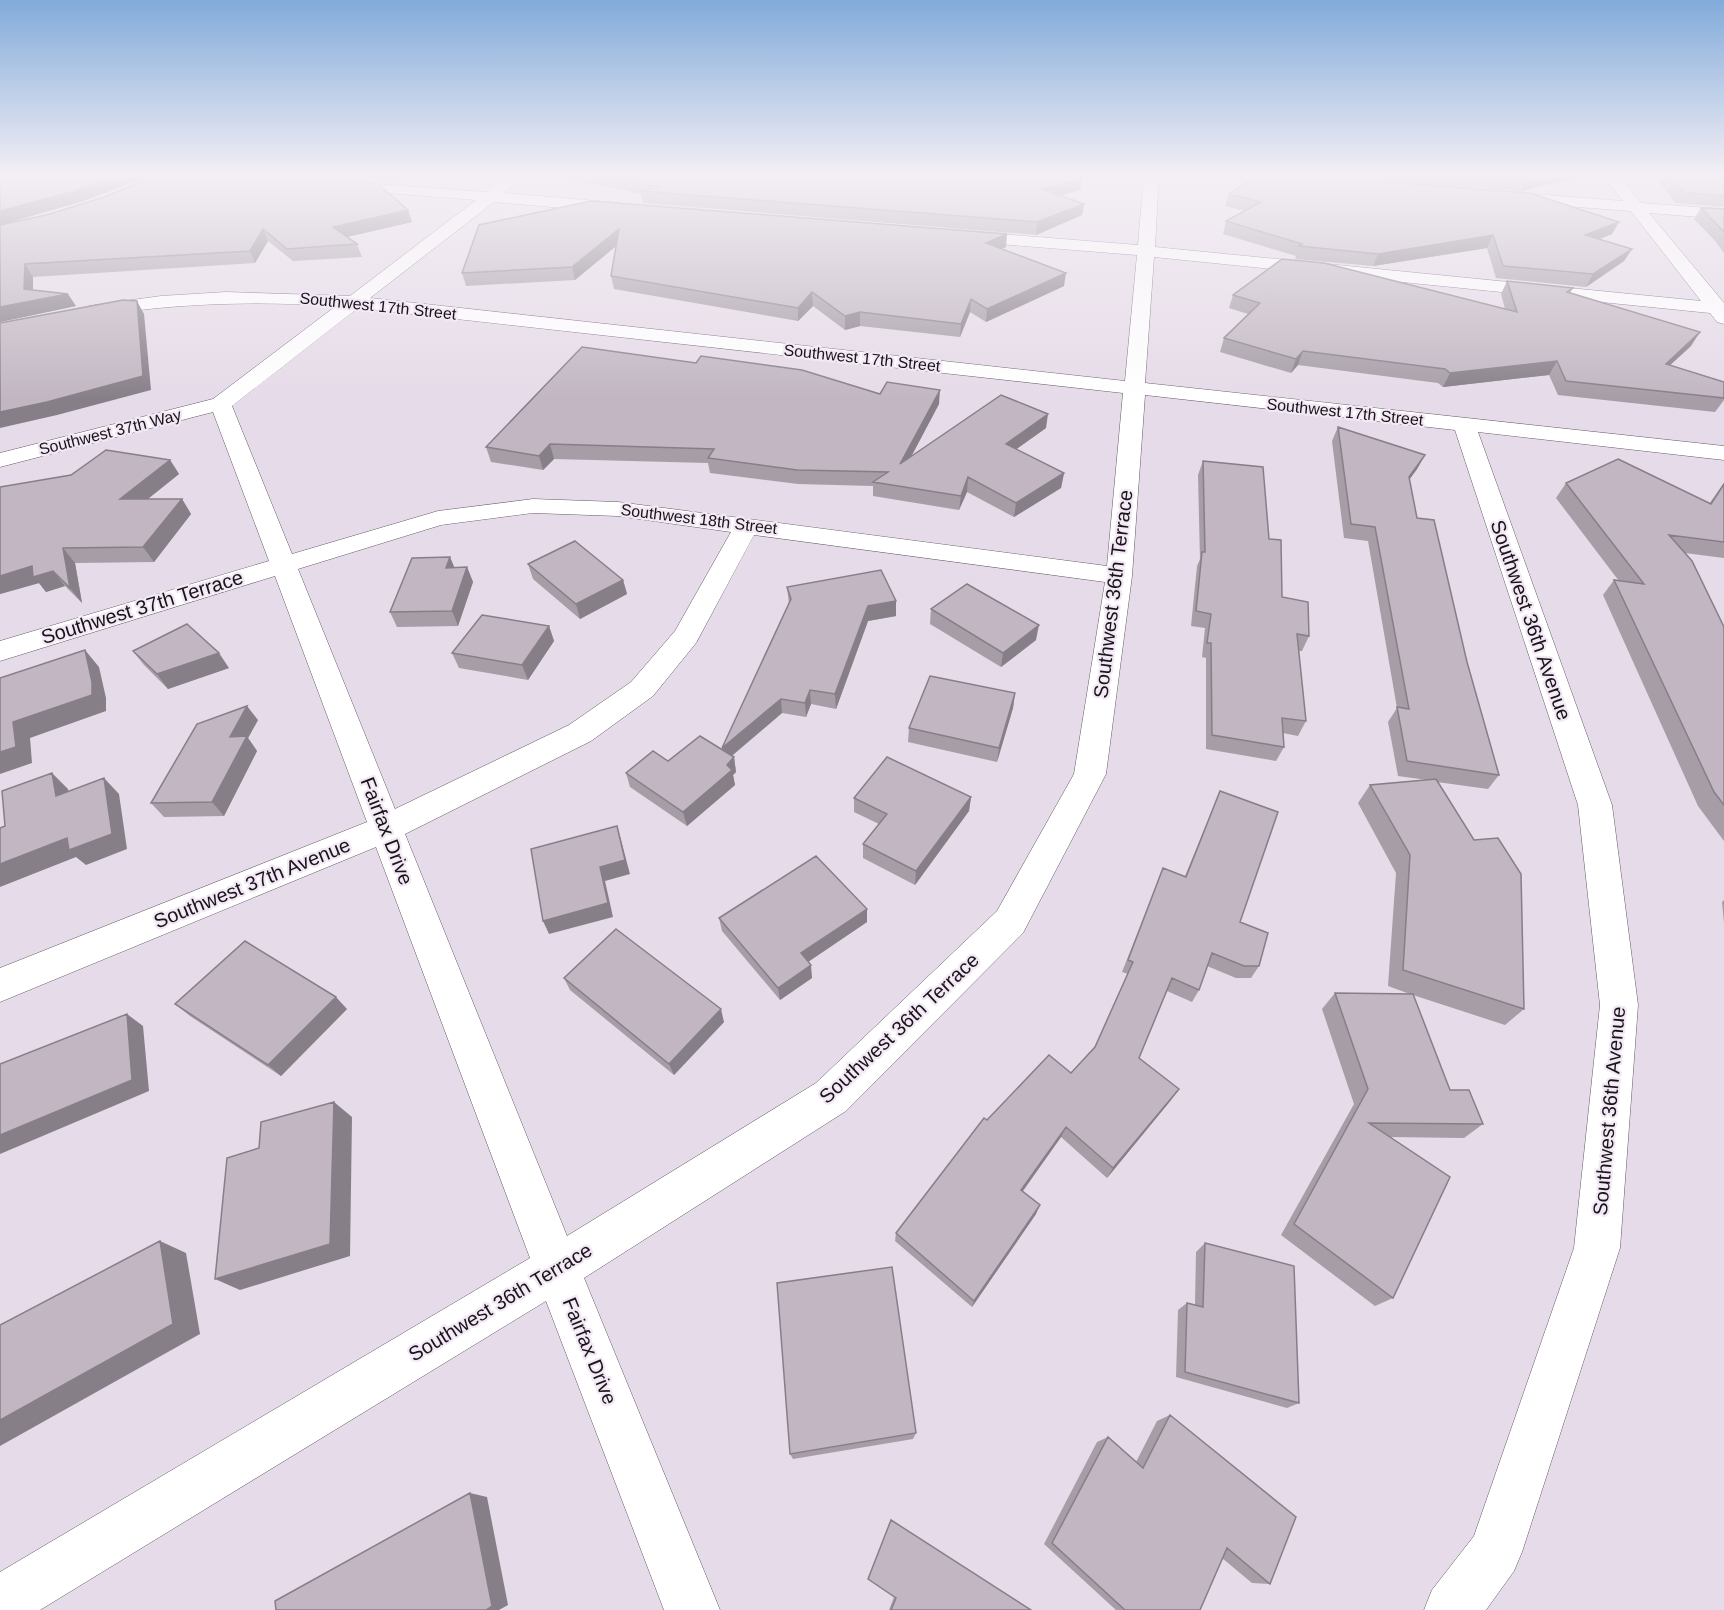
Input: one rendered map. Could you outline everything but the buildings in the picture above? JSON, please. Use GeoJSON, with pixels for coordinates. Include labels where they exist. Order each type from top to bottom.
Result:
{"type":"FeatureCollection","features":[{"type":"Feature","properties":{"kind":"street"},"geometry":{"type":"LineString","coordinates":[[221,404],[424,249]]}},
{"type":"Feature","properties":{"kind":"street"},"geometry":{"type":"LineString","coordinates":[[1120,249],[1722,312]]}},
{"type":"Feature","properties":{"kind":"street"},"geometry":{"type":"LineString","coordinates":[[1672,249],[1722,312]]}},
{"type":"Feature","properties":{"kind":"street","name":"Southwest 36th Terrace"},"geometry":{"type":"LineString","coordinates":[[0,1603],[557,1268],[831,1097],[1010,922],[1090,774],[1119,576],[1144,251]]}},
{"type":"Feature","properties":{"kind":"street","name":"Southwest 17th Street"},"geometry":{"type":"LineString","coordinates":[[77,314],[202,297],[287,297],[356,302],[1724,453]]}},
{"type":"Feature","properties":{"kind":"street","name":"Southwest 37th Way"},"geometry":{"type":"LineString","coordinates":[[0,460],[221,404]]}},
{"type":"Feature","properties":{"kind":"street","name":"Fairfax Drive"},"geometry":{"type":"LineString","coordinates":[[221,404],[692,1610]]}},
{"type":"Feature","properties":{"kind":"street","name":"Southwest 36th Avenue"},"geometry":{"type":"LineString","coordinates":[[1452,1610],[1495,1552],[1597,1248],[1619,1005],[1595,805],[1464,425]]}},
{"type":"Feature","properties":{"kind":"street","name":"Southwest 18th Street"},"geometry":{"type":"LineString","coordinates":[[283,564],[438,518],[533,506],[618,509],[1119,576]]}},
{"type":"Feature","properties":{"kind":"street","name":"Southwest 37th Avenue"},"geometry":{"type":"LineString","coordinates":[[0,985],[386,828],[580,733],[642,689],[686,636],[747,525]]}},
{"type":"Feature","properties":{"kind":"street","name":"Southwest 37th Terrace"},"geometry":{"type":"LineString","coordinates":[[0,651],[283,564]]}}]}
